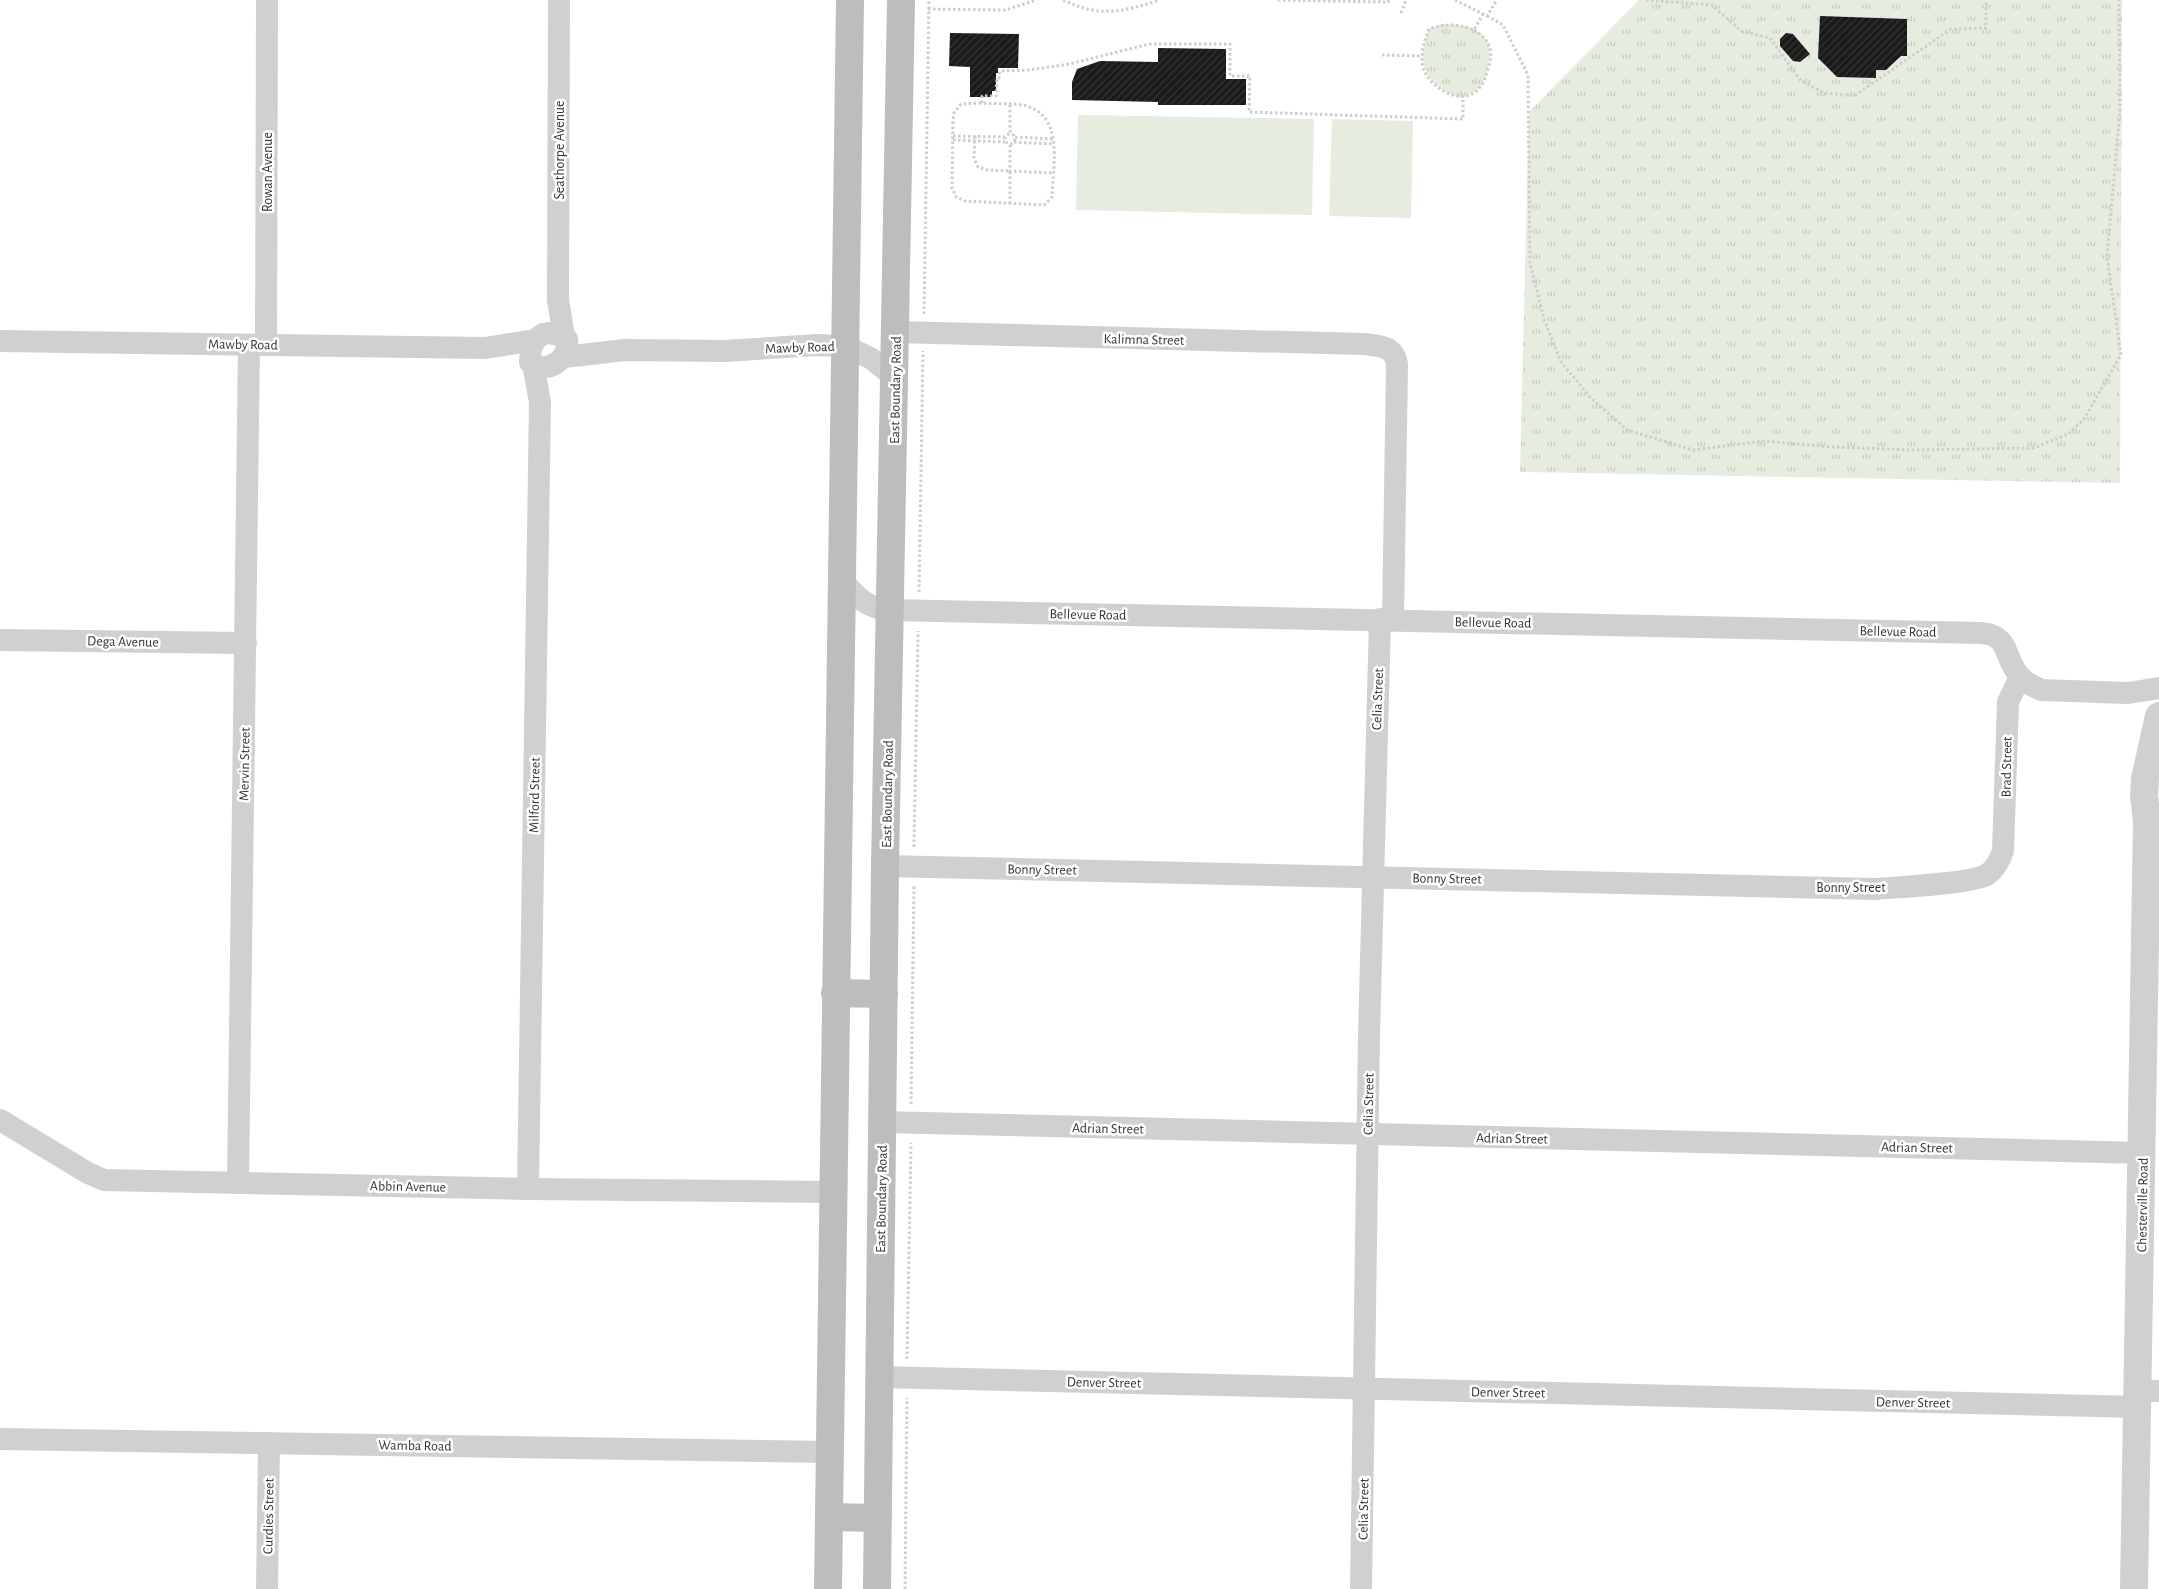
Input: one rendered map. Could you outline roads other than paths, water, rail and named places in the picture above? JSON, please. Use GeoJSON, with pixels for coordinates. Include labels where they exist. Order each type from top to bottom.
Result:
{"type":"FeatureCollection","features":[{"type":"Feature","properties":{"kind":"main road"},"geometry":{"type":"LineString","coordinates":[[828,1589],[840,579],[850,0]]}},
{"type":"Feature","properties":{"kind":"main road","name":"East Boundary Road"},"geometry":{"type":"LineString","coordinates":[[876,1589],[885,866],[901,0]]}},
{"type":"Feature","properties":{"kind":"main road"},"geometry":{"type":"LineString","coordinates":[[835,993],[884,994]]}},
{"type":"Feature","properties":{"kind":"main road"},"geometry":{"type":"LineString","coordinates":[[828,1517],[877,1518]]}},
{"type":"Feature","properties":{"kind":"street","name":"Rowan Avenue"},"geometry":{"type":"LineString","coordinates":[[258,345],[267,0]]}},
{"type":"Feature","properties":{"kind":"street","name":"Seathorpe Avenue"},"geometry":{"type":"LineString","coordinates":[[549,350],[558,300],[559,0]]}},
{"type":"Feature","properties":{"kind":"street","name":"Kalimna Street"},"geometry":{"type":"LineString","coordinates":[[896,332],[1364,344],[1386,348],[1391,351]]}},
{"type":"Feature","properties":{"kind":"street","name":"Mawby Road"},"geometry":{"type":"LineString","coordinates":[[0,341],[845,354],[860,351],[895,378]]}},
{"type":"Feature","properties":{"kind":"street","name":"Mervin Street"},"geometry":{"type":"LineString","coordinates":[[238,1183],[246,643],[258,345]]}},
{"type":"Feature","properties":{"kind":"street","name":"Milford Street"},"geometry":{"type":"LineString","coordinates":[[528,1188],[540,402],[549,350]]}},
{"type":"Feature","properties":{"kind":"street","name":"Celia Street"},"geometry":{"type":"LineString","coordinates":[[1362,1589],[1372,877],[1398,371],[1397,360],[1391,351]]}},
{"type":"Feature","properties":{"kind":"street","name":"Bellevue Road"},"geometry":{"type":"LineString","coordinates":[[840,579],[856,596],[876,609],[890,610],[1982,633],[1994,635],[2002,642],[2013,668],[2029,685],[2042,690],[2128,693],[2159,704]]}},
{"type":"Feature","properties":{"kind":"street","name":"Dega Avenue"},"geometry":{"type":"LineString","coordinates":[[0,640],[246,643]]}},
{"type":"Feature","properties":{"kind":"street","name":"Brad Street"},"geometry":{"type":"LineString","coordinates":[[2000,860],[2005,835],[2008,702],[2012,690],[2020,677]]}},
{"type":"Feature","properties":{"kind":"street","name":"Chesterville Road"},"geometry":{"type":"LineString","coordinates":[[2134,1589],[2145,1396],[2143,1153],[2151,959],[2144,779],[2159,704]]}},
{"type":"Feature","properties":{"kind":"street","name":"Chesterville Road"},"geometry":{"type":"LineString","coordinates":[[2146,821],[2159,778]]}},
{"type":"Feature","properties":{"kind":"street","name":"Bonny Street"},"geometry":{"type":"LineString","coordinates":[[885,866],[1876,888],[1979,878],[1988,874],[2000,860]]}},
{"type":"Feature","properties":{"kind":"street","name":"Abbin Avenue"},"geometry":{"type":"LineString","coordinates":[[0,1120],[88,1174],[104,1180],[832,1192]]}},
{"type":"Feature","properties":{"kind":"street","name":"Adrian Street"},"geometry":{"type":"LineString","coordinates":[[882,1122],[2143,1153]]}},
{"type":"Feature","properties":{"kind":"street","name":"Denver Street"},"geometry":{"type":"LineString","coordinates":[[879,1377],[1364,1388],[2145,1396]]}},
{"type":"Feature","properties":{"kind":"street","name":"Wamba Road"},"geometry":{"type":"LineString","coordinates":[[0,1439],[830,1452]]}},
{"type":"Feature","properties":{"kind":"street","name":"Curdies Street"},"geometry":{"type":"LineString","coordinates":[[267,1589],[269,1443]]}}]}
